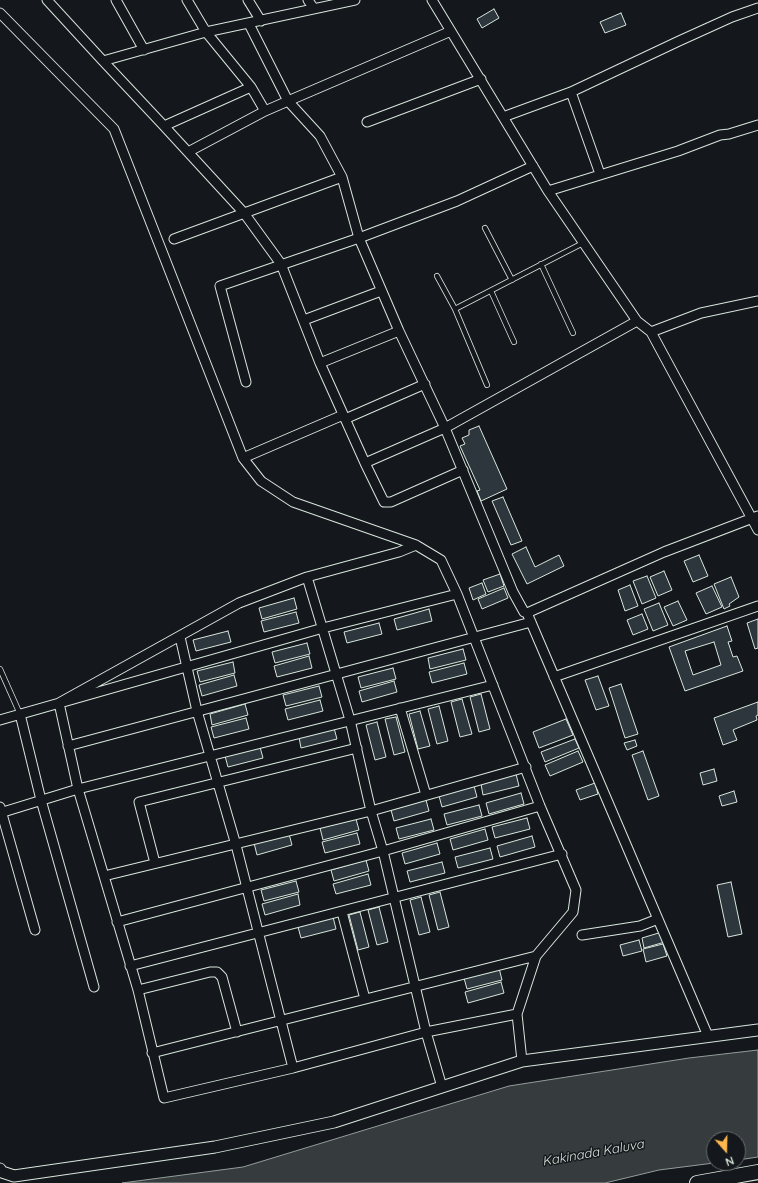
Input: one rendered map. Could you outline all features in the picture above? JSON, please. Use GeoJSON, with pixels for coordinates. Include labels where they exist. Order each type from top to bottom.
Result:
{"type":"FeatureCollection","features":[{"type":"Feature","properties":{"kind":"main road"},"geometry":{"type":"LineString","coordinates":[[697,1183],[758,1172]]}},
{"type":"Feature","properties":{"kind":"street"},"geometry":{"type":"LineString","coordinates":[[47,0],[244,213],[281,264],[320,363],[384,502],[391,502],[463,470]]}},
{"type":"Feature","properties":{"kind":"street"},"geometry":{"type":"LineString","coordinates":[[116,0],[144,50]]}},
{"type":"Feature","properties":{"kind":"street"},"geometry":{"type":"LineString","coordinates":[[187,0],[206,32],[251,87],[265,111]]}},
{"type":"Feature","properties":{"kind":"street"},"geometry":{"type":"LineString","coordinates":[[248,0],[261,21]]}},
{"type":"Feature","properties":{"kind":"street"},"geometry":{"type":"LineString","coordinates":[[308,0],[314,9]]}},
{"type":"Feature","properties":{"kind":"street"},"geometry":{"type":"LineString","coordinates":[[103,61],[206,32],[249,24],[355,0]]}},
{"type":"Feature","properties":{"kind":"street"},"geometry":{"type":"LineString","coordinates":[[432,0],[548,191],[637,321],[651,332],[755,517],[758,530]]}},
{"type":"Feature","properties":{"kind":"street"},"geometry":{"type":"LineString","coordinates":[[503,117],[571,92],[679,40],[732,17],[758,8]]}},
{"type":"Feature","properties":{"kind":"street"},"geometry":{"type":"LineString","coordinates":[[0,13],[114,129],[243,458],[261,481],[293,502],[416,545],[441,560],[458,594],[540,806],[562,854],[576,890],[573,912],[536,956],[517,1014],[522,1061]]}},
{"type":"Feature","properties":{"kind":"street"},"geometry":{"type":"LineString","coordinates":[[249,24],[288,101],[320,136],[342,177],[359,238],[381,291],[445,428],[513,592],[524,612],[527,612],[708,1036]]}},
{"type":"Feature","properties":{"kind":"street"},"geometry":{"type":"LineString","coordinates":[[188,152],[265,111],[451,31]]}},
{"type":"Feature","properties":{"kind":"street"},"geometry":{"type":"LineString","coordinates":[[367,122],[480,79]]}},
{"type":"Feature","properties":{"kind":"street"},"geometry":{"type":"LineString","coordinates":[[164,126],[251,87]]}},
{"type":"Feature","properties":{"kind":"street"},"geometry":{"type":"LineString","coordinates":[[571,92],[600,174]]}},
{"type":"Feature","properties":{"kind":"street"},"geometry":{"type":"LineString","coordinates":[[548,191],[678,150],[720,135],[729,134],[758,125]]}},
{"type":"Feature","properties":{"kind":"street"},"geometry":{"type":"LineString","coordinates":[[246,382],[220,286],[359,238],[457,201],[533,166]]}},
{"type":"Feature","properties":{"kind":"street"},"geometry":{"type":"LineString","coordinates":[[174,239],[342,177]]}},
{"type":"Feature","properties":{"kind":"street"},"geometry":{"type":"LineString","coordinates":[[304,320],[381,291]]}},
{"type":"Feature","properties":{"kind":"street"},"geometry":{"type":"LineString","coordinates":[[651,332],[701,313],[758,301]]}},
{"type":"Feature","properties":{"kind":"street"},"geometry":{"type":"LineString","coordinates":[[365,463],[445,428],[637,321]]}},
{"type":"Feature","properties":{"kind":"street"},"geometry":{"type":"LineString","coordinates":[[320,363],[399,331]]}},
{"type":"Feature","properties":{"kind":"street"},"geometry":{"type":"LineString","coordinates":[[243,458],[424,384]]}},
{"type":"Feature","properties":{"kind":"street"},"geometry":{"type":"LineString","coordinates":[[527,612],[664,552],[755,517]]}},
{"type":"Feature","properties":{"kind":"street"},"geometry":{"type":"LineString","coordinates":[[59,703],[239,603],[308,577],[399,552],[416,545]]}},
{"type":"Feature","properties":{"kind":"street"},"geometry":{"type":"LineString","coordinates":[[308,577],[350,720],[371,811],[396,899],[426,1032],[442,1087]]}},
{"type":"Feature","properties":{"kind":"street"},"geometry":{"type":"LineString","coordinates":[[0,720],[187,668],[323,628],[458,594]]}},
{"type":"Feature","properties":{"kind":"street"},"geometry":{"type":"LineString","coordinates":[[554,677],[758,606]]}},
{"type":"Feature","properties":{"kind":"street"},"geometry":{"type":"LineString","coordinates":[[68,746],[531,622]]}},
{"type":"Feature","properties":{"kind":"street"},"geometry":{"type":"LineString","coordinates":[[180,637],[197,711],[248,888],[293,1068]]}},
{"type":"Feature","properties":{"kind":"street"},"geometry":{"type":"LineString","coordinates":[[35,930],[0,811],[78,789],[493,684]]}},
{"type":"Feature","properties":{"kind":"street"},"geometry":{"type":"LineString","coordinates":[[59,703],[78,789],[138,990],[164,1098],[293,1068],[426,1032],[517,1014]]}},
{"type":"Feature","properties":{"kind":"street"},"geometry":{"type":"LineString","coordinates":[[400,708],[426,795]]}},
{"type":"Feature","properties":{"kind":"street"},"geometry":{"type":"LineString","coordinates":[[20,714],[41,800],[94,987]]}},
{"type":"Feature","properties":{"kind":"street"},"geometry":{"type":"LineString","coordinates":[[155,863],[139,802],[218,781],[357,748]]}},
{"type":"Feature","properties":{"kind":"street"},"geometry":{"type":"LineString","coordinates":[[104,876],[371,811],[526,767]]}},
{"type":"Feature","properties":{"kind":"street"},"geometry":{"type":"LineString","coordinates":[[117,922],[383,851],[540,806]]}},
{"type":"Feature","properties":{"kind":"street"},"geometry":{"type":"LineString","coordinates":[[130,966],[258,932],[396,899],[562,854]]}},
{"type":"Feature","properties":{"kind":"street"},"geometry":{"type":"LineString","coordinates":[[342,912],[365,999]]}},
{"type":"Feature","properties":{"kind":"street"},"geometry":{"type":"LineString","coordinates":[[582,936],[640,926],[658,919]]}},
{"type":"Feature","properties":{"kind":"street"},"geometry":{"type":"LineString","coordinates":[[152,1053],[536,956]]}},
{"type":"Feature","properties":{"kind":"street"},"geometry":{"type":"LineString","coordinates":[[138,990],[210,972],[217,972],[222,977],[236,1032]]}},
{"type":"Feature","properties":{"kind":"street"},"geometry":{"type":"LineString","coordinates":[[0,1169],[2,1172],[14,1176],[215,1147],[334,1122],[522,1061],[758,1030]]}},
{"type":"Feature","properties":{"kind":"lane"},"geometry":{"type":"LineString","coordinates":[[485,228],[512,280]]}},
{"type":"Feature","properties":{"kind":"lane"},"geometry":{"type":"LineString","coordinates":[[455,309],[583,243]]}},
{"type":"Feature","properties":{"kind":"lane"},"geometry":{"type":"LineString","coordinates":[[541,264],[573,333]]}},
{"type":"Feature","properties":{"kind":"lane"},"geometry":{"type":"LineString","coordinates":[[437,276],[455,309],[487,385]]}},
{"type":"Feature","properties":{"kind":"lane"},"geometry":{"type":"LineString","coordinates":[[491,291],[514,342]]}},
{"type":"Feature","properties":{"kind":"lane"},"geometry":{"type":"LineString","coordinates":[[0,669],[20,714]]}},
{"type":"Feature","properties":{"kind":"water","name":"Kakinada Kaluva"},"geometry":{"type":"Polygon","coordinates":[[[758,1050],[758,1157],[746,1159],[746,1131],[706,1131],[706,1164],[659,1170],[605,1183],[122,1183],[243,1167],[509,1086],[689,1058],[758,1050]]]}},
{"type":"Feature","properties":{"kind":"building"},"geometry":{"type":"Polygon","coordinates":[[[494,9],[499,18],[482,28],[477,19],[494,9]]]}},
{"type":"Feature","properties":{"kind":"building"},"geometry":{"type":"Polygon","coordinates":[[[621,13],[626,25],[605,33],[600,22],[621,13]]]}},
{"type":"Feature","properties":{"kind":"building"},"geometry":{"type":"Polygon","coordinates":[[[479,426],[507,489],[481,501],[477,491],[480,490],[460,446],[465,444],[462,438],[469,435],[469,430],[479,426]]]}},
{"type":"Feature","properties":{"kind":"building"},"geometry":{"type":"Polygon","coordinates":[[[503,497],[522,541],[511,545],[492,501],[503,497]]]}},
{"type":"Feature","properties":{"kind":"building"},"geometry":{"type":"Polygon","coordinates":[[[526,547],[535,567],[559,555],[564,566],[527,584],[512,554],[526,547]]]}},
{"type":"Feature","properties":{"kind":"building"},"geometry":{"type":"Polygon","coordinates":[[[699,555],[708,576],[693,582],[684,561],[699,555]]]}},
{"type":"Feature","properties":{"kind":"building"},"geometry":{"type":"Polygon","coordinates":[[[664,571],[672,590],[658,596],[650,577],[664,571]]]}},
{"type":"Feature","properties":{"kind":"building"},"geometry":{"type":"Polygon","coordinates":[[[500,574],[504,586],[488,592],[483,580],[500,574]]]}},
{"type":"Feature","properties":{"kind":"building"},"geometry":{"type":"Polygon","coordinates":[[[647,576],[656,598],[642,604],[633,581],[647,576]]]}},
{"type":"Feature","properties":{"kind":"building"},"geometry":{"type":"Polygon","coordinates":[[[731,577],[739,597],[729,604],[730,606],[724,609],[714,584],[731,577]]]}},
{"type":"Feature","properties":{"kind":"building"},"geometry":{"type":"Polygon","coordinates":[[[482,583],[486,594],[473,600],[469,588],[482,583]]]}},
{"type":"Feature","properties":{"kind":"building"},"geometry":{"type":"Polygon","coordinates":[[[630,585],[638,606],[625,611],[618,590],[630,585]]]}},
{"type":"Feature","properties":{"kind":"building"},"geometry":{"type":"Polygon","coordinates":[[[712,586],[722,607],[706,614],[696,593],[712,586]]]}},
{"type":"Feature","properties":{"kind":"building"},"geometry":{"type":"Polygon","coordinates":[[[504,588],[508,598],[482,609],[478,599],[504,588]]]}},
{"type":"Feature","properties":{"kind":"building"},"geometry":{"type":"Polygon","coordinates":[[[294,598],[297,609],[262,619],[259,608],[294,598]]]}},
{"type":"Feature","properties":{"kind":"building"},"geometry":{"type":"Polygon","coordinates":[[[678,601],[687,620],[673,626],[664,607],[678,601]]]}},
{"type":"Feature","properties":{"kind":"building"},"geometry":{"type":"Polygon","coordinates":[[[659,603],[668,625],[653,631],[644,609],[659,603]]]}},
{"type":"Feature","properties":{"kind":"building"},"geometry":{"type":"Polygon","coordinates":[[[429,609],[432,621],[397,630],[394,619],[429,609]]]}},
{"type":"Feature","properties":{"kind":"building"},"geometry":{"type":"Polygon","coordinates":[[[296,612],[299,623],[264,632],[261,621],[296,612]]]}},
{"type":"Feature","properties":{"kind":"building"},"geometry":{"type":"Polygon","coordinates":[[[642,614],[648,629],[633,635],[627,620],[642,614]]]}},
{"type":"Feature","properties":{"kind":"building"},"geometry":{"type":"Polygon","coordinates":[[[758,619],[758,648],[755,649],[747,623],[758,619]]]}},
{"type":"Feature","properties":{"kind":"building"},"geometry":{"type":"Polygon","coordinates":[[[379,623],[382,634],[347,643],[344,632],[379,623]]]}},
{"type":"Feature","properties":{"kind":"building"},"geometry":{"type":"Polygon","coordinates":[[[727,626],[732,641],[728,642],[733,657],[737,656],[743,671],[685,691],[669,647],[727,626]],[[714,642],[685,651],[693,675],[721,665],[714,642]]]}},
{"type":"Feature","properties":{"kind":"building"},"geometry":{"type":"Polygon","coordinates":[[[228,631],[231,642],[196,651],[193,640],[228,631]]]}},
{"type":"Feature","properties":{"kind":"building"},"geometry":{"type":"Polygon","coordinates":[[[307,643],[310,654],[275,663],[272,652],[307,643]]]}},
{"type":"Feature","properties":{"kind":"building"},"geometry":{"type":"Polygon","coordinates":[[[463,649],[466,660],[430,669],[428,658],[463,649]]]}},
{"type":"Feature","properties":{"kind":"building"},"geometry":{"type":"Polygon","coordinates":[[[309,656],[312,668],[277,677],[274,666],[309,656]]]}},
{"type":"Feature","properties":{"kind":"building"},"geometry":{"type":"Polygon","coordinates":[[[233,662],[235,673],[200,682],[197,671],[233,662]]]}},
{"type":"Feature","properties":{"kind":"building"},"geometry":{"type":"Polygon","coordinates":[[[464,663],[467,674],[432,683],[429,672],[464,663]]]}},
{"type":"Feature","properties":{"kind":"building"},"geometry":{"type":"Polygon","coordinates":[[[393,668],[396,679],[361,688],[358,677],[393,668]]]}},
{"type":"Feature","properties":{"kind":"building"},"geometry":{"type":"Polygon","coordinates":[[[234,675],[237,686],[202,696],[199,685],[234,675]]]}},
{"type":"Feature","properties":{"kind":"building"},"geometry":{"type":"Polygon","coordinates":[[[598,676],[609,706],[596,710],[585,680],[598,676]]]}},
{"type":"Feature","properties":{"kind":"building"},"geometry":{"type":"Polygon","coordinates":[[[394,681],[397,692],[362,702],[359,691],[394,681]]]}},
{"type":"Feature","properties":{"kind":"building"},"geometry":{"type":"Polygon","coordinates":[[[621,684],[638,734],[625,738],[609,688],[621,684]]]}},
{"type":"Feature","properties":{"kind":"building"},"geometry":{"type":"Polygon","coordinates":[[[319,686],[322,697],[286,706],[283,695],[319,686]]]}},
{"type":"Feature","properties":{"kind":"building"},"geometry":{"type":"Polygon","coordinates":[[[481,694],[490,729],[479,732],[470,697],[481,694]]]}},
{"type":"Feature","properties":{"kind":"building"},"geometry":{"type":"Polygon","coordinates":[[[462,699],[472,734],[460,737],[451,702],[462,699]]]}},
{"type":"Feature","properties":{"kind":"building"},"geometry":{"type":"Polygon","coordinates":[[[320,700],[323,711],[288,720],[285,709],[320,700]]]}},
{"type":"Feature","properties":{"kind":"building"},"geometry":{"type":"Polygon","coordinates":[[[758,702],[758,715],[756,716],[757,720],[733,730],[737,740],[723,745],[714,718],[758,702]]]}},
{"type":"Feature","properties":{"kind":"building"},"geometry":{"type":"Polygon","coordinates":[[[245,704],[248,715],[212,725],[210,714],[245,704]]]}},
{"type":"Feature","properties":{"kind":"building"},"geometry":{"type":"Polygon","coordinates":[[[439,706],[448,741],[437,744],[428,709],[439,706]]]}},
{"type":"Feature","properties":{"kind":"building"},"geometry":{"type":"Polygon","coordinates":[[[420,711],[430,746],[418,749],[409,714],[420,711]]]}},
{"type":"Feature","properties":{"kind":"building"},"geometry":{"type":"Polygon","coordinates":[[[396,717],[405,752],[394,755],[385,719],[396,717]]]}},
{"type":"Feature","properties":{"kind":"building"},"geometry":{"type":"Polygon","coordinates":[[[246,718],[249,729],[214,738],[211,727],[246,718]]]}},
{"type":"Feature","properties":{"kind":"building"},"geometry":{"type":"Polygon","coordinates":[[[566,719],[573,735],[539,748],[533,732],[566,719]]]}},
{"type":"Feature","properties":{"kind":"building"},"geometry":{"type":"Polygon","coordinates":[[[377,722],[386,757],[375,760],[366,725],[377,722]]]}},
{"type":"Feature","properties":{"kind":"building"},"geometry":{"type":"Polygon","coordinates":[[[334,728],[337,739],[301,748],[299,737],[334,728]]]}},
{"type":"Feature","properties":{"kind":"building"},"geometry":{"type":"Polygon","coordinates":[[[575,739],[579,748],[545,762],[541,752],[575,739]]]}},
{"type":"Feature","properties":{"kind":"building"},"geometry":{"type":"Polygon","coordinates":[[[635,740],[637,746],[627,750],[624,743],[635,740]]]}},
{"type":"Feature","properties":{"kind":"building"},"geometry":{"type":"Polygon","coordinates":[[[260,747],[263,758],[228,767],[225,756],[260,747]]]}},
{"type":"Feature","properties":{"kind":"building"},"geometry":{"type":"Polygon","coordinates":[[[578,751],[583,762],[550,776],[545,765],[578,751]]]}},
{"type":"Feature","properties":{"kind":"building"},"geometry":{"type":"Polygon","coordinates":[[[643,751],[659,796],[648,800],[632,755],[643,751]]]}},
{"type":"Feature","properties":{"kind":"building"},"geometry":{"type":"Polygon","coordinates":[[[714,769],[717,781],[703,785],[700,773],[714,769]]]}},
{"type":"Feature","properties":{"kind":"building"},"geometry":{"type":"Polygon","coordinates":[[[516,774],[519,786],[483,795],[481,784],[516,774]]]}},
{"type":"Feature","properties":{"kind":"building"},"geometry":{"type":"Polygon","coordinates":[[[595,783],[598,794],[580,800],[576,790],[595,783]]]}},
{"type":"Feature","properties":{"kind":"building"},"geometry":{"type":"Polygon","coordinates":[[[474,786],[477,797],[442,807],[439,796],[474,786]]]}},
{"type":"Feature","properties":{"kind":"building"},"geometry":{"type":"Polygon","coordinates":[[[734,791],[737,802],[722,806],[719,796],[734,791]]]}},
{"type":"Feature","properties":{"kind":"building"},"geometry":{"type":"Polygon","coordinates":[[[521,793],[524,804],[489,814],[486,803],[521,793]]]}},
{"type":"Feature","properties":{"kind":"building"},"geometry":{"type":"Polygon","coordinates":[[[426,800],[429,811],[394,821],[391,810],[426,800]]]}},
{"type":"Feature","properties":{"kind":"building"},"geometry":{"type":"Polygon","coordinates":[[[479,805],[482,816],[447,825],[444,814],[479,805]]]}},
{"type":"Feature","properties":{"kind":"building"},"geometry":{"type":"Polygon","coordinates":[[[527,818],[530,829],[495,838],[492,827],[527,818]]]}},
{"type":"Feature","properties":{"kind":"building"},"geometry":{"type":"Polygon","coordinates":[[[356,819],[359,830],[323,840],[320,828],[356,819]]]}},
{"type":"Feature","properties":{"kind":"building"},"geometry":{"type":"Polygon","coordinates":[[[431,819],[434,830],[399,839],[396,828],[431,819]]]}},
{"type":"Feature","properties":{"kind":"building"},"geometry":{"type":"Polygon","coordinates":[[[485,829],[488,840],[453,850],[450,839],[485,829]]]}},
{"type":"Feature","properties":{"kind":"building"},"geometry":{"type":"Polygon","coordinates":[[[357,833],[360,844],[325,853],[322,842],[357,833]]]}},
{"type":"Feature","properties":{"kind":"building"},"geometry":{"type":"Polygon","coordinates":[[[289,834],[292,845],[257,855],[254,843],[289,834]]]}},
{"type":"Feature","properties":{"kind":"building"},"geometry":{"type":"Polygon","coordinates":[[[532,836],[535,847],[500,857],[497,846],[532,836]]]}},
{"type":"Feature","properties":{"kind":"building"},"geometry":{"type":"Polygon","coordinates":[[[437,843],[440,854],[405,864],[402,853],[437,843]]]}},
{"type":"Feature","properties":{"kind":"building"},"geometry":{"type":"Polygon","coordinates":[[[490,848],[493,859],[458,868],[455,857],[490,848]]]}},
{"type":"Feature","properties":{"kind":"building"},"geometry":{"type":"Polygon","coordinates":[[[366,860],[369,871],[334,881],[331,870],[366,860]]]}},
{"type":"Feature","properties":{"kind":"building"},"geometry":{"type":"Polygon","coordinates":[[[442,862],[445,873],[410,882],[407,871],[442,862]]]}},
{"type":"Feature","properties":{"kind":"building"},"geometry":{"type":"Polygon","coordinates":[[[368,874],[371,885],[336,894],[333,884],[368,874]]]}},
{"type":"Feature","properties":{"kind":"building"},"geometry":{"type":"Polygon","coordinates":[[[296,881],[299,892],[264,901],[261,890],[296,881]]]}},
{"type":"Feature","properties":{"kind":"building"},"geometry":{"type":"Polygon","coordinates":[[[731,882],[742,934],[728,937],[717,885],[731,882]]]}},
{"type":"Feature","properties":{"kind":"building"},"geometry":{"type":"Polygon","coordinates":[[[440,892],[449,927],[438,930],[429,895],[440,892]]]}},
{"type":"Feature","properties":{"kind":"building"},"geometry":{"type":"Polygon","coordinates":[[[298,894],[300,905],[265,915],[262,904],[298,894]]]}},
{"type":"Feature","properties":{"kind":"building"},"geometry":{"type":"Polygon","coordinates":[[[421,897],[430,932],[419,935],[410,900],[421,897]]]}},
{"type":"Feature","properties":{"kind":"building"},"geometry":{"type":"Polygon","coordinates":[[[379,907],[388,942],[377,945],[368,910],[379,907]]]}},
{"type":"Feature","properties":{"kind":"building"},"geometry":{"type":"Polygon","coordinates":[[[360,912],[369,947],[358,950],[349,915],[360,912]]]}},
{"type":"Feature","properties":{"kind":"building"},"geometry":{"type":"Polygon","coordinates":[[[333,917],[336,929],[301,938],[298,927],[333,917]]]}},
{"type":"Feature","properties":{"kind":"building"},"geometry":{"type":"Polygon","coordinates":[[[662,932],[665,942],[644,948],[642,938],[662,932]]]}},
{"type":"Feature","properties":{"kind":"building"},"geometry":{"type":"Polygon","coordinates":[[[639,940],[642,951],[623,956],[620,945],[639,940]]]}},
{"type":"Feature","properties":{"kind":"building"},"geometry":{"type":"Polygon","coordinates":[[[663,944],[667,956],[646,962],[643,949],[663,944]]]}},
{"type":"Feature","properties":{"kind":"building"},"geometry":{"type":"Polygon","coordinates":[[[499,968],[502,980],[467,989],[464,978],[499,968]]]}},
{"type":"Feature","properties":{"kind":"building"},"geometry":{"type":"Polygon","coordinates":[[[501,982],[504,993],[468,1003],[465,992],[501,982]]]}}]}
